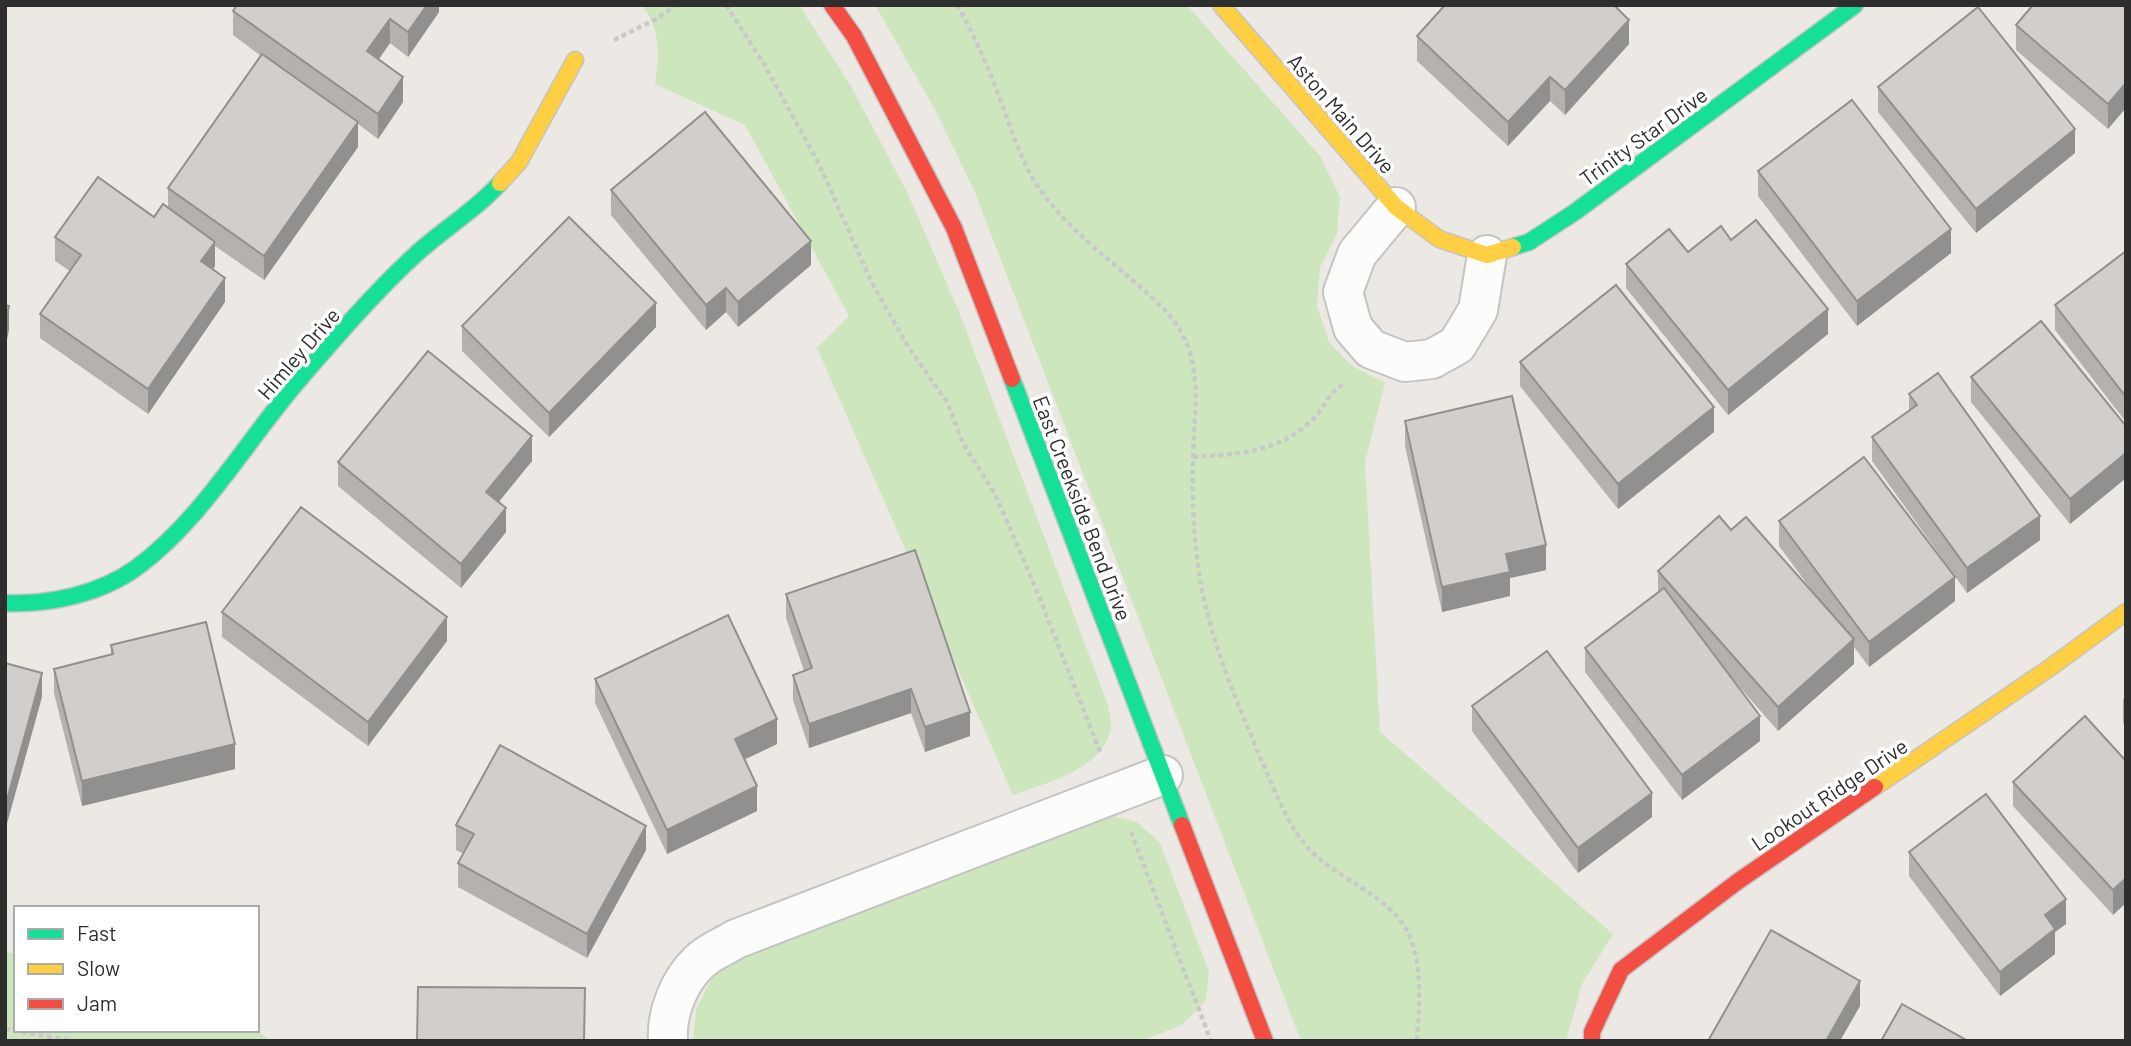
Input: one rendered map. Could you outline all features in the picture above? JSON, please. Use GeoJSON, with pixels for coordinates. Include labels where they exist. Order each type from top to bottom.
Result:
{"type":"FeatureCollection","features":[{"type":"Feature","properties":{"kind":"street","name":"East Creekside Bend Drive"},"geometry":{"type":"LineString","coordinates":[[832,5],[854,36],[954,228],[1163,775],[1258,1038]]}},
{"type":"Feature","properties":{"kind":"street","name":"Aston Main Drive"},"geometry":{"type":"LineString","coordinates":[[1221,5],[1396,207],[1439,239],[1487,255]]}},
{"type":"Feature","properties":{"kind":"street","name":"Trinity Star Drive"},"geometry":{"type":"LineString","coordinates":[[1487,255],[1529,242],[1575,212],[1856,5]]}},
{"type":"Feature","properties":{"kind":"street","name":"Himley Drive"},"geometry":{"type":"LineString","coordinates":[[5,603],[32,604],[86,593],[135,569],[179,531],[298,381],[359,314],[415,256],[493,191],[519,162],[575,60]]}},
{"type":"Feature","properties":{"kind":"street"},"geometry":{"type":"LineString","coordinates":[[1396,207],[1357,254],[1343,292],[1353,328],[1371,349],[1405,362],[1432,359],[1457,345],[1478,310],[1487,255]]}},
{"type":"Feature","properties":{"kind":"street","name":"Lookout Ridge Drive"},"geometry":{"type":"LineString","coordinates":[[1592,1041],[1592,1032],[1621,970],[1737,882],[2051,667],[2126,612]]}},
{"type":"Feature","properties":{"kind":"street"},"geometry":{"type":"LineString","coordinates":[[668,1041],[667,1032],[676,994],[699,961],[736,939],[1163,775]]}},
{"type":"Feature","properties":{"kind":"path"},"geometry":{"type":"LineString","coordinates":[[575,60],[658,18],[676,5]]}},
{"type":"Feature","properties":{"kind":"path"},"geometry":{"type":"LineString","coordinates":[[726,5],[764,64],[818,164],[872,283],[907,345],[948,404],[963,443],[995,494],[1039,596],[1211,1041]]}},
{"type":"Feature","properties":{"kind":"path"},"geometry":{"type":"LineString","coordinates":[[957,5],[972,30],[997,90],[1020,158],[1046,198],[1082,236],[1165,308],[1187,343],[1196,382],[1193,499],[1197,559],[1206,609],[1225,675],[1284,811],[1309,849],[1339,875],[1387,907],[1406,928],[1416,956],[1419,996],[1417,1041]]}},
{"type":"Feature","properties":{"kind":"path"},"geometry":{"type":"LineString","coordinates":[[1193,457],[1258,451],[1279,443],[1294,436],[1315,418],[1337,387],[1353,383]]}},
{"type":"Feature","properties":{"kind":"path"},"geometry":{"type":"LineString","coordinates":[[22,1032],[72,1041]]}},
{"type":"Feature","properties":{"kind":"green space"},"geometry":{"type":"Polygon","coordinates":[[[642,5],[799,5],[851,86],[907,192],[958,309],[1108,705],[1111,725],[1106,742],[1098,754],[1086,764],[1057,779],[1013,795],[817,348],[849,316],[745,125],[655,84],[658,53],[656,33],[642,5]]]}},
{"type":"Feature","properties":{"kind":"green space"},"geometry":{"type":"Polygon","coordinates":[[[875,5],[1187,5],[1320,156],[1340,197],[1337,234],[1320,267],[1317,306],[1329,342],[1352,366],[1385,383],[1365,462],[1380,732],[1613,934],[1582,984],[1566,1041],[1301,1041],[974,190],[934,108],[875,5]]]}},
{"type":"Feature","properties":{"kind":"green space"},"geometry":{"type":"Polygon","coordinates":[[[1108,815],[1137,822],[1160,843],[1209,972],[1206,1000],[1182,1025],[1141,1041],[693,1041],[696,1009],[712,978],[738,958],[1108,815]]]}},
{"type":"Feature","properties":{"kind":"green space"},"geometry":{"type":"Polygon","coordinates":[[[5,952],[14,954],[14,1032],[259,1032],[271,1041],[5,1041],[5,952]]]}},
{"type":"Feature","properties":{"kind":"building"},"geometry":{"type":"Polygon","coordinates":[[[237,5],[427,5],[408,32],[390,19],[367,51],[403,77],[378,114],[233,11],[237,5]]]}},
{"type":"Feature","properties":{"kind":"building"},"geometry":{"type":"Polygon","coordinates":[[[1445,5],[1614,5],[1629,20],[1565,90],[1550,77],[1508,122],[1417,36],[1445,5]]]}},
{"type":"Feature","properties":{"kind":"building"},"geometry":{"type":"Polygon","coordinates":[[[2033,5],[2126,5],[2126,83],[2108,104],[2016,25],[2033,5]]]}},
{"type":"Feature","properties":{"kind":"building"},"geometry":{"type":"Polygon","coordinates":[[[1978,7],[2075,129],[1976,209],[1878,87],[1978,7]]]}},
{"type":"Feature","properties":{"kind":"building"},"geometry":{"type":"Polygon","coordinates":[[[262,54],[358,122],[264,256],[168,188],[262,54]]]}},
{"type":"Feature","properties":{"kind":"building"},"geometry":{"type":"Polygon","coordinates":[[[1852,100],[1951,229],[1857,301],[1758,171],[1852,100]]]}},
{"type":"Feature","properties":{"kind":"building"},"geometry":{"type":"Polygon","coordinates":[[[705,112],[811,241],[738,302],[726,288],[706,305],[611,190],[705,112]]]}},
{"type":"Feature","properties":{"kind":"building"},"geometry":{"type":"Polygon","coordinates":[[[98,177],[154,217],[163,204],[215,242],[201,261],[225,278],[148,389],[40,314],[81,255],[55,237],[98,177]]]}},
{"type":"Feature","properties":{"kind":"building"},"geometry":{"type":"Polygon","coordinates":[[[569,217],[656,303],[549,413],[462,326],[569,217]]]}},
{"type":"Feature","properties":{"kind":"building"},"geometry":{"type":"Polygon","coordinates":[[[1756,220],[1828,309],[1728,390],[1626,264],[1669,229],[1688,252],[1721,226],[1731,240],[1756,220]]]}},
{"type":"Feature","properties":{"kind":"building"},"geometry":{"type":"Polygon","coordinates":[[[2126,251],[2126,397],[2055,305],[2126,251]]]}},
{"type":"Feature","properties":{"kind":"building"},"geometry":{"type":"Polygon","coordinates":[[[1616,285],[1714,407],[1618,484],[1520,362],[1616,285]]]}},
{"type":"Feature","properties":{"kind":"building"},"geometry":{"type":"Polygon","coordinates":[[[5,305],[9,306],[5,324],[5,305]]]}},
{"type":"Feature","properties":{"kind":"building"},"geometry":{"type":"Polygon","coordinates":[[[2041,321],[2126,426],[2126,453],[2070,499],[1971,377],[2041,321]]]}},
{"type":"Feature","properties":{"kind":"building"},"geometry":{"type":"Polygon","coordinates":[[[428,351],[532,436],[486,492],[506,508],[461,564],[338,462],[428,351]]]}},
{"type":"Feature","properties":{"kind":"building"},"geometry":{"type":"Polygon","coordinates":[[[1938,373],[2040,516],[1967,568],[1872,437],[1917,405],[1909,394],[1938,373]]]}},
{"type":"Feature","properties":{"kind":"building"},"geometry":{"type":"Polygon","coordinates":[[[1512,396],[1546,545],[1506,554],[1510,572],[1442,587],[1405,421],[1512,396]]]}},
{"type":"Feature","properties":{"kind":"building"},"geometry":{"type":"Polygon","coordinates":[[[1864,457],[1955,577],[1869,642],[1779,521],[1864,457]]]}},
{"type":"Feature","properties":{"kind":"building"},"geometry":{"type":"Polygon","coordinates":[[[301,507],[447,617],[368,722],[222,612],[301,507]]]}},
{"type":"Feature","properties":{"kind":"building"},"geometry":{"type":"Polygon","coordinates":[[[1719,516],[1731,530],[1746,517],[1854,639],[1778,707],[1658,571],[1719,516]]]}},
{"type":"Feature","properties":{"kind":"building"},"geometry":{"type":"Polygon","coordinates":[[[915,550],[970,712],[925,727],[911,689],[809,724],[793,675],[812,668],[786,594],[915,550]]]}},
{"type":"Feature","properties":{"kind":"building"},"geometry":{"type":"Polygon","coordinates":[[[1664,588],[1760,716],[1682,775],[1585,648],[1664,588]]]}},
{"type":"Feature","properties":{"kind":"building"},"geometry":{"type":"Polygon","coordinates":[[[728,615],[777,719],[735,739],[757,786],[667,830],[595,679],[728,615]]]}},
{"type":"Feature","properties":{"kind":"building"},"geometry":{"type":"Polygon","coordinates":[[[206,622],[235,744],[82,781],[54,669],[113,654],[111,645],[206,622]]]}},
{"type":"Feature","properties":{"kind":"building"},"geometry":{"type":"Polygon","coordinates":[[[1547,651],[1652,793],[1578,848],[1472,706],[1547,651]]]}},
{"type":"Feature","properties":{"kind":"building"},"geometry":{"type":"Polygon","coordinates":[[[5,663],[42,673],[5,807],[5,663]]]}},
{"type":"Feature","properties":{"kind":"building"},"geometry":{"type":"Polygon","coordinates":[[[2085,716],[2126,761],[2126,878],[2113,890],[2013,782],[2085,716]]]}},
{"type":"Feature","properties":{"kind":"building"},"geometry":{"type":"Polygon","coordinates":[[[500,745],[646,826],[587,934],[458,863],[474,834],[456,825],[500,745]]]}},
{"type":"Feature","properties":{"kind":"building"},"geometry":{"type":"Polygon","coordinates":[[[1986,794],[2066,899],[2045,915],[2055,929],[2000,972],[1909,852],[1986,794]]]}},
{"type":"Feature","properties":{"kind":"building"},"geometry":{"type":"Polygon","coordinates":[[[1771,930],[1860,981],[1826,1041],[1708,1041],[1771,930]]]}},
{"type":"Feature","properties":{"kind":"building"},"geometry":{"type":"Polygon","coordinates":[[[418,987],[585,988],[584,1041],[417,1041],[418,987]]]}},
{"type":"Feature","properties":{"kind":"building"},"geometry":{"type":"Polygon","coordinates":[[[1902,1004],[1968,1041],[1881,1041],[1902,1004]]]}},
{"type":"Feature","properties":{"kind":"traffic: fast"},"geometry":{"type":"LineString","coordinates":[[1513,247],[1529,242],[1575,212],[1855,5]]}},
{"type":"Feature","properties":{"kind":"traffic: fast"},"geometry":{"type":"LineString","coordinates":[[5,603],[56,600],[90,591],[122,577],[160,549],[202,504],[280,403],[370,300],[415,255],[500,183]]}},
{"type":"Feature","properties":{"kind":"traffic: fast"},"geometry":{"type":"LineString","coordinates":[[1012,379],[1182,825]]}},
{"type":"Feature","properties":{"kind":"traffic: slow"},"geometry":{"type":"LineString","coordinates":[[1221,5],[1396,207],[1439,239],[1487,255],[1513,247]]}},
{"type":"Feature","properties":{"kind":"traffic: slow"},"geometry":{"type":"LineString","coordinates":[[500,183],[519,162],[575,60]]}},
{"type":"Feature","properties":{"kind":"traffic: slow"},"geometry":{"type":"LineString","coordinates":[[1875,787],[2051,667],[2126,612]]}},
{"type":"Feature","properties":{"kind":"traffic: jam"},"geometry":{"type":"LineString","coordinates":[[832,5],[854,36],[954,228],[1012,379]]}},
{"type":"Feature","properties":{"kind":"traffic: jam"},"geometry":{"type":"LineString","coordinates":[[1592,1041],[1592,1032],[1621,970],[1737,882],[1875,787]]}},
{"type":"Feature","properties":{"kind":"traffic: jam"},"geometry":{"type":"LineString","coordinates":[[1182,825],[1265,1041]]}}]}
